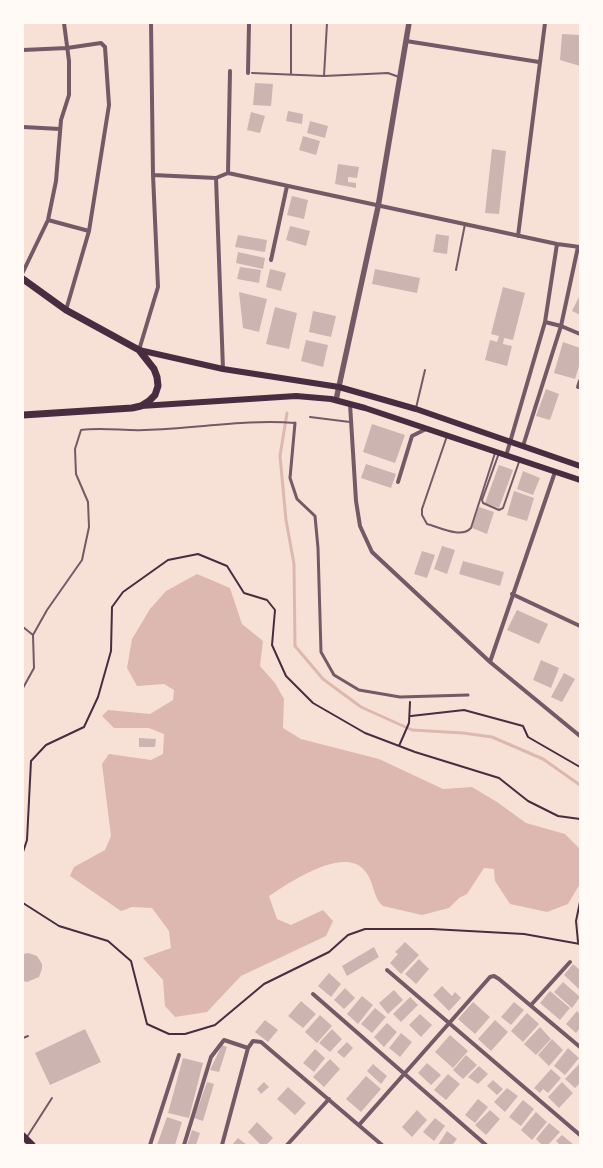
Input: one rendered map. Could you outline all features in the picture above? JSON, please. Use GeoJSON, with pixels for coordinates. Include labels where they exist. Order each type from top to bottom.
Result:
{"type":"FeatureCollection","features":[{"type":"Feature","properties":{"kind":"main road"},"geometry":{"type":"LineString","coordinates":[[23,279],[66,310],[139,350],[223,369],[339,387],[416,409],[580,466]]}},
{"type":"Feature","properties":{"kind":"main road"},"geometry":{"type":"LineString","coordinates":[[139,350],[154,369],[158,382],[155,395],[141,406]]}},
{"type":"Feature","properties":{"kind":"main road"},"geometry":{"type":"LineString","coordinates":[[23,415],[296,396],[336,400],[580,480]]}},
{"type":"Feature","properties":{"kind":"main road"},"geometry":{"type":"LineString","coordinates":[[24,1139],[32,1145]]}},
{"type":"Feature","properties":{"kind":"street"},"geometry":{"type":"LineString","coordinates":[[23,272],[48,220],[56,181],[61,120],[69,95],[69,61],[64,23]]}},
{"type":"Feature","properties":{"kind":"street"},"geometry":{"type":"LineString","coordinates":[[139,350],[158,287],[153,175],[151,23]]}},
{"type":"Feature","properties":{"kind":"street"},"geometry":{"type":"LineString","coordinates":[[249,23],[250,73]]}},
{"type":"Feature","properties":{"kind":"street"},"geometry":{"type":"LineString","coordinates":[[336,400],[378,207],[409,23]]}},
{"type":"Feature","properties":{"kind":"street"},"geometry":{"type":"LineString","coordinates":[[518,236],[545,23]]}},
{"type":"Feature","properties":{"kind":"street"},"geometry":{"type":"LineString","coordinates":[[406,41],[539,62]]}},
{"type":"Feature","properties":{"kind":"street"},"geometry":{"type":"LineString","coordinates":[[23,50],[67,48],[101,43],[105,47],[110,105],[89,231],[66,310]]}},
{"type":"Feature","properties":{"kind":"street"},"geometry":{"type":"LineString","coordinates":[[228,173],[230,71]]}},
{"type":"Feature","properties":{"kind":"street"},"geometry":{"type":"LineString","coordinates":[[23,127],[60,129]]}},
{"type":"Feature","properties":{"kind":"street"},"geometry":{"type":"LineString","coordinates":[[153,175],[216,178],[228,173],[378,207],[557,244],[579,247],[561,326],[523,446]]}},
{"type":"Feature","properties":{"kind":"street"},"geometry":{"type":"LineString","coordinates":[[216,178],[223,369]]}},
{"type":"Feature","properties":{"kind":"street"},"geometry":{"type":"LineString","coordinates":[[271,260],[287,186]]}},
{"type":"Feature","properties":{"kind":"street"},"geometry":{"type":"LineString","coordinates":[[48,220],[89,231]]}},
{"type":"Feature","properties":{"kind":"street"},"geometry":{"type":"LineString","coordinates":[[506,456],[544,322],[557,244]]}},
{"type":"Feature","properties":{"kind":"street"},"geometry":{"type":"LineString","coordinates":[[544,322],[561,326],[580,334]]}},
{"type":"Feature","properties":{"kind":"street"},"geometry":{"type":"LineString","coordinates":[[578,387],[580,381]]}},
{"type":"Feature","properties":{"kind":"street"},"geometry":{"type":"LineString","coordinates":[[350,404],[356,501],[360,526],[372,552],[490,662],[580,736]]}},
{"type":"Feature","properties":{"kind":"street"},"geometry":{"type":"LineString","coordinates":[[295,423],[290,478],[297,499],[314,516],[318,548],[321,652],[334,674],[359,690],[400,697],[468,695]]}},
{"type":"Feature","properties":{"kind":"street"},"geometry":{"type":"LineString","coordinates":[[398,482],[412,436],[426,429]]}},
{"type":"Feature","properties":{"kind":"street"},"geometry":{"type":"LineString","coordinates":[[490,662],[555,472]]}},
{"type":"Feature","properties":{"kind":"street"},"geometry":{"type":"LineString","coordinates":[[512,594],[580,626]]}},
{"type":"Feature","properties":{"kind":"street"},"geometry":{"type":"LineString","coordinates":[[531,1005],[570,962]]}},
{"type":"Feature","properties":{"kind":"street"},"geometry":{"type":"LineString","coordinates":[[387,970],[580,1135]]}},
{"type":"Feature","properties":{"kind":"street"},"geometry":{"type":"LineString","coordinates":[[359,1125],[448,1023],[492,977],[499,979],[580,1047]]}},
{"type":"Feature","properties":{"kind":"street"},"geometry":{"type":"LineString","coordinates":[[313,994],[486,1145]]}},
{"type":"Feature","properties":{"kind":"street"},"geometry":{"type":"LineString","coordinates":[[184,1145],[211,1057],[224,1040],[248,1048]]}},
{"type":"Feature","properties":{"kind":"street"},"geometry":{"type":"LineString","coordinates":[[222,1145],[248,1048],[253,1041],[261,1042],[382,1145]]}},
{"type":"Feature","properties":{"kind":"street"},"geometry":{"type":"LineString","coordinates":[[150,1145],[179,1055]]}},
{"type":"Feature","properties":{"kind":"street"},"geometry":{"type":"LineString","coordinates":[[287,1145],[329,1100]]}},
{"type":"Feature","properties":{"kind":"lane"},"geometry":{"type":"LineString","coordinates":[[291,23],[291,74]]}},
{"type":"Feature","properties":{"kind":"lane"},"geometry":{"type":"LineString","coordinates":[[324,76],[327,23]]}},
{"type":"Feature","properties":{"kind":"lane"},"geometry":{"type":"LineString","coordinates":[[250,73],[324,76],[388,73],[399,77]]}},
{"type":"Feature","properties":{"kind":"lane"},"geometry":{"type":"LineString","coordinates":[[456,270],[466,224]]}},
{"type":"Feature","properties":{"kind":"lane"},"geometry":{"type":"LineString","coordinates":[[416,409],[426,370]]}},
{"type":"Feature","properties":{"kind":"lane"},"geometry":{"type":"LineString","coordinates":[[310,417],[350,422]]}},
{"type":"Feature","properties":{"kind":"lane"},"geometry":{"type":"LineString","coordinates":[[23,688],[34,668],[33,635],[47,610],[82,560],[89,527],[88,502],[76,474],[75,449],[81,430],[97,428],[145,430],[279,421],[295,423]]}},
{"type":"Feature","properties":{"kind":"lane"},"geometry":{"type":"LineString","coordinates":[[447,436],[422,509],[422,515],[427,524],[461,534],[467,532],[471,528],[497,453]]}},
{"type":"Feature","properties":{"kind":"lane"},"geometry":{"type":"LineString","coordinates":[[497,453],[482,500],[483,503],[495,509],[500,510],[503,508],[520,460]]}},
{"type":"Feature","properties":{"kind":"lane"},"geometry":{"type":"LineString","coordinates":[[23,627],[33,635]]}},
{"type":"Feature","properties":{"kind":"lane"},"geometry":{"type":"LineString","coordinates":[[23,1038],[28,1036]]}},
{"type":"Feature","properties":{"kind":"lane"},"geometry":{"type":"LineString","coordinates":[[24,1139],[52,1098]]}},
{"type":"Feature","properties":{"kind":"path"},"geometry":{"type":"LineString","coordinates":[[23,852],[27,840],[31,761],[46,745],[84,727],[98,697],[111,651],[112,607],[123,592],[168,560],[198,554],[227,566],[244,593],[267,600],[275,610],[272,645],[286,676],[313,703],[365,733],[399,746],[499,778],[528,801],[558,816],[580,819]]}},
{"type":"Feature","properties":{"kind":"path"},"geometry":{"type":"LineString","coordinates":[[399,746],[411,716],[410,697]]}},
{"type":"Feature","properties":{"kind":"path"},"geometry":{"type":"LineString","coordinates":[[411,716],[464,710],[523,726],[528,737],[580,767]]}},
{"type":"Feature","properties":{"kind":"path"},"geometry":{"type":"LineString","coordinates":[[23,903],[59,926],[108,941],[131,961],[147,1024],[169,1034],[185,1034],[215,1025],[264,984],[329,952],[348,935],[365,929],[432,929],[517,933],[579,943],[576,921],[580,902]]}},
{"type":"Feature","properties":{"kind":"shaded area"},"geometry":{"type":"Polygon","coordinates":[[[197,574],[230,588],[242,624],[263,641],[260,666],[275,683],[284,699],[283,728],[301,739],[379,759],[443,789],[472,787],[497,802],[526,823],[565,834],[580,849],[580,884],[568,904],[547,912],[510,904],[495,881],[494,869],[484,868],[467,894],[459,898],[449,908],[422,915],[383,906],[377,899],[368,875],[356,864],[345,862],[317,868],[269,896],[277,919],[291,925],[323,910],[333,921],[326,936],[241,976],[207,1012],[175,1017],[165,1006],[163,980],[143,958],[171,948],[169,931],[152,908],[132,907],[121,911],[70,876],[74,867],[105,850],[111,836],[102,764],[109,754],[151,760],[163,754],[164,734],[149,728],[114,728],[102,716],[108,710],[150,714],[173,700],[174,690],[164,684],[137,686],[127,668],[132,639],[150,609],[166,591],[197,574]]]}},
{"type":"Feature","properties":{"kind":"building"},"geometry":{"type":"Polygon","coordinates":[[[562,34],[580,35],[580,66],[560,60],[562,34]]]}},
{"type":"Feature","properties":{"kind":"building"},"geometry":{"type":"Polygon","coordinates":[[[255,83],[273,84],[271,106],[253,105],[255,83]]]}},
{"type":"Feature","properties":{"kind":"building"},"geometry":{"type":"Polygon","coordinates":[[[288,111],[303,114],[302,124],[286,121],[288,111]]]}},
{"type":"Feature","properties":{"kind":"building"},"geometry":{"type":"Polygon","coordinates":[[[251,112],[265,116],[260,133],[247,130],[251,112]]]}},
{"type":"Feature","properties":{"kind":"building"},"geometry":{"type":"Polygon","coordinates":[[[310,121],[328,126],[325,138],[307,133],[310,121]]]}},
{"type":"Feature","properties":{"kind":"building"},"geometry":{"type":"Polygon","coordinates":[[[303,136],[320,141],[316,155],[299,150],[303,136]]]}},
{"type":"Feature","properties":{"kind":"building"},"geometry":{"type":"Polygon","coordinates":[[[492,149],[506,151],[499,214],[485,213],[492,149]]]}},
{"type":"Feature","properties":{"kind":"building"},"geometry":{"type":"Polygon","coordinates":[[[338,164],[359,167],[357,178],[348,177],[348,182],[356,183],[356,188],[335,184],[338,164]]]}},
{"type":"Feature","properties":{"kind":"building"},"geometry":{"type":"Polygon","coordinates":[[[292,196],[308,200],[304,219],[287,215],[292,196]]]}},
{"type":"Feature","properties":{"kind":"building"},"geometry":{"type":"Polygon","coordinates":[[[290,226],[310,231],[306,246],[286,240],[290,226]]]}},
{"type":"Feature","properties":{"kind":"building"},"geometry":{"type":"Polygon","coordinates":[[[436,234],[449,236],[447,254],[433,252],[436,234]]]}},
{"type":"Feature","properties":{"kind":"building"},"geometry":{"type":"Polygon","coordinates":[[[238,235],[267,240],[265,252],[235,247],[238,235]]]}},
{"type":"Feature","properties":{"kind":"building"},"geometry":{"type":"Polygon","coordinates":[[[238,252],[265,258],[263,269],[236,263],[238,252]]]}},
{"type":"Feature","properties":{"kind":"building"},"geometry":{"type":"Polygon","coordinates":[[[240,267],[261,270],[259,283],[237,279],[240,267]]]}},
{"type":"Feature","properties":{"kind":"building"},"geometry":{"type":"Polygon","coordinates":[[[270,269],[286,273],[281,291],[266,287],[270,269]]]}},
{"type":"Feature","properties":{"kind":"building"},"geometry":{"type":"Polygon","coordinates":[[[375,269],[420,278],[417,293],[372,284],[375,269]]]}},
{"type":"Feature","properties":{"kind":"building"},"geometry":{"type":"Polygon","coordinates":[[[503,287],[525,293],[513,340],[504,338],[503,344],[512,346],[507,366],[485,360],[490,340],[497,342],[499,336],[491,334],[503,287]]]}},
{"type":"Feature","properties":{"kind":"building"},"geometry":{"type":"Polygon","coordinates":[[[239,292],[267,299],[259,332],[243,328],[239,292]]]}},
{"type":"Feature","properties":{"kind":"building"},"geometry":{"type":"Polygon","coordinates":[[[580,295],[580,315],[572,311],[580,295]]]}},
{"type":"Feature","properties":{"kind":"building"},"geometry":{"type":"Polygon","coordinates":[[[275,307],[297,313],[289,349],[266,344],[275,307]]]}},
{"type":"Feature","properties":{"kind":"building"},"geometry":{"type":"Polygon","coordinates":[[[313,311],[336,316],[331,337],[309,332],[313,311]]]}},
{"type":"Feature","properties":{"kind":"building"},"geometry":{"type":"Polygon","coordinates":[[[306,340],[328,345],[323,367],[301,361],[306,340]]]}},
{"type":"Feature","properties":{"kind":"building"},"geometry":{"type":"Polygon","coordinates":[[[563,342],[580,348],[580,363],[575,379],[554,373],[563,342]]]}},
{"type":"Feature","properties":{"kind":"building"},"geometry":{"type":"Polygon","coordinates":[[[546,389],[559,394],[550,420],[536,416],[546,389]]]}},
{"type":"Feature","properties":{"kind":"building"},"geometry":{"type":"Polygon","coordinates":[[[372,424],[405,435],[395,463],[363,452],[372,424]]]}},
{"type":"Feature","properties":{"kind":"building"},"geometry":{"type":"Polygon","coordinates":[[[366,464],[396,474],[391,488],[361,478],[366,464]]]}},
{"type":"Feature","properties":{"kind":"building"},"geometry":{"type":"Polygon","coordinates":[[[499,465],[513,470],[499,508],[485,503],[499,465]]]}},
{"type":"Feature","properties":{"kind":"building"},"geometry":{"type":"Polygon","coordinates":[[[523,471],[540,478],[533,495],[517,489],[523,471]]]}},
{"type":"Feature","properties":{"kind":"building"},"geometry":{"type":"Polygon","coordinates":[[[514,491],[534,498],[527,521],[507,515],[514,491]]]}},
{"type":"Feature","properties":{"kind":"building"},"geometry":{"type":"Polygon","coordinates":[[[479,507],[494,512],[487,534],[472,528],[479,507]]]}},
{"type":"Feature","properties":{"kind":"building"},"geometry":{"type":"Polygon","coordinates":[[[442,546],[455,550],[447,574],[434,569],[442,546]]]}},
{"type":"Feature","properties":{"kind":"building"},"geometry":{"type":"Polygon","coordinates":[[[422,551],[435,555],[427,578],[414,574],[422,551]]]}},
{"type":"Feature","properties":{"kind":"building"},"geometry":{"type":"Polygon","coordinates":[[[463,561],[504,572],[500,586],[459,574],[463,561]]]}},
{"type":"Feature","properties":{"kind":"building"},"geometry":{"type":"Polygon","coordinates":[[[517,610],[548,624],[539,644],[507,630],[517,610]]]}},
{"type":"Feature","properties":{"kind":"building"},"geometry":{"type":"Polygon","coordinates":[[[541,660],[559,668],[551,688],[533,680],[541,660]]]}},
{"type":"Feature","properties":{"kind":"building"},"geometry":{"type":"Polygon","coordinates":[[[564,673],[575,679],[562,702],[551,697],[564,673]]]}},
{"type":"Feature","properties":{"kind":"building"},"geometry":{"type":"Polygon","coordinates":[[[139,738],[156,739],[155,747],[139,747],[139,738]]]}},
{"type":"Feature","properties":{"kind":"building"},"geometry":{"type":"Polygon","coordinates":[[[405,942],[419,955],[401,974],[390,963],[398,954],[395,952],[405,942]]]}},
{"type":"Feature","properties":{"kind":"building"},"geometry":{"type":"Polygon","coordinates":[[[374,947],[379,957],[347,976],[342,966],[374,947]]]}},
{"type":"Feature","properties":{"kind":"building"},"geometry":{"type":"Polygon","coordinates":[[[28,953],[37,956],[42,964],[42,969],[39,977],[27,982],[23,981],[23,954],[28,953]]]}},
{"type":"Feature","properties":{"kind":"building"},"geometry":{"type":"Polygon","coordinates":[[[419,959],[429,969],[416,984],[405,974],[419,959]]]}},
{"type":"Feature","properties":{"kind":"building"},"geometry":{"type":"Polygon","coordinates":[[[573,964],[580,970],[580,990],[564,975],[573,964]]]}},
{"type":"Feature","properties":{"kind":"building"},"geometry":{"type":"Polygon","coordinates":[[[329,973],[341,984],[331,997],[318,986],[329,973]]]}},
{"type":"Feature","properties":{"kind":"building"},"geometry":{"type":"Polygon","coordinates":[[[563,982],[580,997],[572,1008],[554,992],[563,982]]]}},
{"type":"Feature","properties":{"kind":"building"},"geometry":{"type":"Polygon","coordinates":[[[442,986],[452,996],[455,992],[461,998],[449,1011],[433,995],[442,986]]]}},
{"type":"Feature","properties":{"kind":"building"},"geometry":{"type":"Polygon","coordinates":[[[345,988],[355,998],[344,1009],[334,1000],[345,988]]]}},
{"type":"Feature","properties":{"kind":"building"},"geometry":{"type":"Polygon","coordinates":[[[394,990],[403,1000],[388,1014],[379,1003],[394,990]]]}},
{"type":"Feature","properties":{"kind":"building"},"geometry":{"type":"Polygon","coordinates":[[[550,991],[570,1008],[560,1020],[540,1003],[550,991]]]}},
{"type":"Feature","properties":{"kind":"building"},"geometry":{"type":"Polygon","coordinates":[[[362,996],[373,1005],[358,1024],[347,1014],[362,996]]]}},
{"type":"Feature","properties":{"kind":"building"},"geometry":{"type":"Polygon","coordinates":[[[410,997],[418,1005],[401,1022],[393,1014],[410,997]]]}},
{"type":"Feature","properties":{"kind":"building"},"geometry":{"type":"Polygon","coordinates":[[[301,1001],[316,1014],[303,1028],[288,1016],[301,1001]]]}},
{"type":"Feature","properties":{"kind":"building"},"geometry":{"type":"Polygon","coordinates":[[[473,1002],[490,1017],[475,1034],[458,1019],[473,1002]]]}},
{"type":"Feature","properties":{"kind":"building"},"geometry":{"type":"Polygon","coordinates":[[[514,1002],[524,1010],[511,1025],[501,1017],[514,1002]]]}},
{"type":"Feature","properties":{"kind":"building"},"geometry":{"type":"Polygon","coordinates":[[[375,1008],[386,1017],[372,1033],[361,1024],[375,1008]]]}},
{"type":"Feature","properties":{"kind":"building"},"geometry":{"type":"Polygon","coordinates":[[[577,1011],[580,1014],[580,1028],[576,1033],[566,1024],[577,1011]]]}},
{"type":"Feature","properties":{"kind":"building"},"geometry":{"type":"Polygon","coordinates":[[[527,1013],[539,1024],[523,1042],[511,1031],[527,1013]]]}},
{"type":"Feature","properties":{"kind":"building"},"geometry":{"type":"Polygon","coordinates":[[[420,1014],[432,1025],[421,1037],[409,1025],[420,1014]]]}},
{"type":"Feature","properties":{"kind":"building"},"geometry":{"type":"Polygon","coordinates":[[[320,1015],[332,1026],[317,1043],[305,1032],[320,1015]]]}},
{"type":"Feature","properties":{"kind":"building"},"geometry":{"type":"Polygon","coordinates":[[[265,1020],[278,1030],[268,1042],[255,1032],[265,1020]]]}},
{"type":"Feature","properties":{"kind":"building"},"geometry":{"type":"Polygon","coordinates":[[[495,1020],[508,1032],[491,1051],[478,1039],[495,1020]]]}},
{"type":"Feature","properties":{"kind":"building"},"geometry":{"type":"Polygon","coordinates":[[[387,1023],[397,1032],[384,1047],[374,1037],[387,1023]]]}},
{"type":"Feature","properties":{"kind":"building"},"geometry":{"type":"Polygon","coordinates":[[[540,1027],[551,1039],[536,1055],[524,1044],[540,1027]]]}},
{"type":"Feature","properties":{"kind":"building"},"geometry":{"type":"Polygon","coordinates":[[[85,1029],[101,1062],[50,1085],[35,1053],[85,1029]]]}},
{"type":"Feature","properties":{"kind":"building"},"geometry":{"type":"Polygon","coordinates":[[[332,1029],[342,1039],[330,1052],[319,1043],[332,1029]]]}},
{"type":"Feature","properties":{"kind":"building"},"geometry":{"type":"Polygon","coordinates":[[[401,1033],[412,1042],[400,1057],[389,1048],[401,1033]]]}},
{"type":"Feature","properties":{"kind":"building"},"geometry":{"type":"Polygon","coordinates":[[[450,1035],[468,1051],[453,1068],[435,1052],[450,1035]]]}},
{"type":"Feature","properties":{"kind":"building"},"geometry":{"type":"Polygon","coordinates":[[[552,1039],[563,1050],[549,1066],[538,1055],[552,1039]]]}},
{"type":"Feature","properties":{"kind":"building"},"geometry":{"type":"Polygon","coordinates":[[[347,1042],[353,1048],[344,1058],[337,1052],[347,1042]]]}},
{"type":"Feature","properties":{"kind":"building"},"geometry":{"type":"Polygon","coordinates":[[[222,1045],[227,1047],[219,1072],[210,1070],[222,1045]]]}},
{"type":"Feature","properties":{"kind":"building"},"geometry":{"type":"Polygon","coordinates":[[[568,1048],[579,1058],[565,1075],[554,1066],[568,1048]]]}},
{"type":"Feature","properties":{"kind":"building"},"geometry":{"type":"Polygon","coordinates":[[[315,1049],[325,1058],[314,1072],[303,1063],[315,1049]]]}},
{"type":"Feature","properties":{"kind":"building"},"geometry":{"type":"Polygon","coordinates":[[[466,1055],[477,1065],[463,1079],[453,1070],[466,1055]]]}},
{"type":"Feature","properties":{"kind":"building"},"geometry":{"type":"Polygon","coordinates":[[[183,1058],[203,1063],[189,1118],[168,1113],[183,1058]]]}},
{"type":"Feature","properties":{"kind":"building"},"geometry":{"type":"Polygon","coordinates":[[[330,1059],[340,1069],[324,1087],[313,1077],[330,1059]]]}},
{"type":"Feature","properties":{"kind":"building"},"geometry":{"type":"Polygon","coordinates":[[[427,1063],[441,1075],[431,1085],[418,1073],[427,1063]]]}},
{"type":"Feature","properties":{"kind":"building"},"geometry":{"type":"Polygon","coordinates":[[[580,1063],[580,1083],[575,1088],[565,1079],[580,1063]]]}},
{"type":"Feature","properties":{"kind":"building"},"geometry":{"type":"Polygon","coordinates":[[[373,1064],[387,1076],[381,1084],[367,1071],[373,1064]]]}},
{"type":"Feature","properties":{"kind":"building"},"geometry":{"type":"Polygon","coordinates":[[[479,1066],[488,1074],[478,1084],[468,1077],[479,1066]]]}},
{"type":"Feature","properties":{"kind":"building"},"geometry":{"type":"Polygon","coordinates":[[[551,1069],[561,1078],[548,1093],[543,1089],[540,1093],[534,1088],[551,1069]]]}},
{"type":"Feature","properties":{"kind":"building"},"geometry":{"type":"Polygon","coordinates":[[[448,1074],[460,1084],[446,1100],[434,1090],[448,1074]]]}},
{"type":"Feature","properties":{"kind":"building"},"geometry":{"type":"Polygon","coordinates":[[[366,1076],[381,1089],[361,1112],[346,1099],[366,1076]]]}},
{"type":"Feature","properties":{"kind":"building"},"geometry":{"type":"Polygon","coordinates":[[[493,1080],[503,1089],[497,1095],[487,1086],[493,1080]]]}},
{"type":"Feature","properties":{"kind":"building"},"geometry":{"type":"Polygon","coordinates":[[[207,1082],[214,1084],[203,1121],[194,1118],[207,1082]]]}},
{"type":"Feature","properties":{"kind":"building"},"geometry":{"type":"Polygon","coordinates":[[[264,1082],[269,1087],[261,1094],[257,1089],[264,1082]]]}},
{"type":"Feature","properties":{"kind":"building"},"geometry":{"type":"Polygon","coordinates":[[[562,1082],[573,1093],[559,1108],[548,1097],[562,1082]]]}},
{"type":"Feature","properties":{"kind":"building"},"geometry":{"type":"Polygon","coordinates":[[[288,1087],[306,1103],[295,1115],[277,1099],[288,1087]]]}},
{"type":"Feature","properties":{"kind":"building"},"geometry":{"type":"Polygon","coordinates":[[[507,1088],[518,1096],[505,1112],[494,1102],[507,1088]]]}},
{"type":"Feature","properties":{"kind":"building"},"geometry":{"type":"Polygon","coordinates":[[[478,1099],[488,1107],[475,1123],[465,1115],[478,1099]]]}},
{"type":"Feature","properties":{"kind":"building"},"geometry":{"type":"Polygon","coordinates":[[[523,1100],[534,1109],[521,1126],[509,1117],[523,1100]]]}},
{"type":"Feature","properties":{"kind":"building"},"geometry":{"type":"Polygon","coordinates":[[[417,1110],[427,1120],[412,1137],[402,1127],[417,1110]]]}},
{"type":"Feature","properties":{"kind":"building"},"geometry":{"type":"Polygon","coordinates":[[[490,1110],[500,1119],[486,1135],[475,1125],[490,1110]]]}},
{"type":"Feature","properties":{"kind":"building"},"geometry":{"type":"Polygon","coordinates":[[[536,1112],[547,1122],[532,1140],[521,1130],[536,1112]]]}},
{"type":"Feature","properties":{"kind":"building"},"geometry":{"type":"Polygon","coordinates":[[[167,1117],[182,1122],[175,1145],[157,1145],[167,1117]]]}},
{"type":"Feature","properties":{"kind":"building"},"geometry":{"type":"Polygon","coordinates":[[[435,1118],[445,1126],[434,1141],[423,1132],[435,1118]]]}},
{"type":"Feature","properties":{"kind":"building"},"geometry":{"type":"Polygon","coordinates":[[[257,1122],[273,1138],[266,1145],[261,1145],[248,1132],[257,1122]]]}},
{"type":"Feature","properties":{"kind":"building"},"geometry":{"type":"Polygon","coordinates":[[[549,1123],[560,1132],[548,1145],[542,1145],[536,1139],[549,1123]]]}},
{"type":"Feature","properties":{"kind":"building"},"geometry":{"type":"Polygon","coordinates":[[[192,1130],[200,1133],[196,1145],[187,1145],[192,1130]]]}},
{"type":"Feature","properties":{"kind":"building"},"geometry":{"type":"Polygon","coordinates":[[[447,1131],[457,1139],[452,1145],[438,1145],[447,1131]]]}},
{"type":"Feature","properties":{"kind":"building"},"geometry":{"type":"Polygon","coordinates":[[[562,1135],[574,1145],[560,1145],[556,1141],[562,1135]]]}},
{"type":"Feature","properties":{"kind":"building"},"geometry":{"type":"Polygon","coordinates":[[[238,1138],[247,1145],[232,1145],[238,1138]]]}},
{"type":"Feature","properties":{"kind":"waterway"},"geometry":{"type":"LineString","coordinates":[[287,413],[280,456],[286,520],[294,564],[295,646],[323,679],[361,707],[412,730],[463,733],[492,737],[543,759],[580,785]]}}]}
